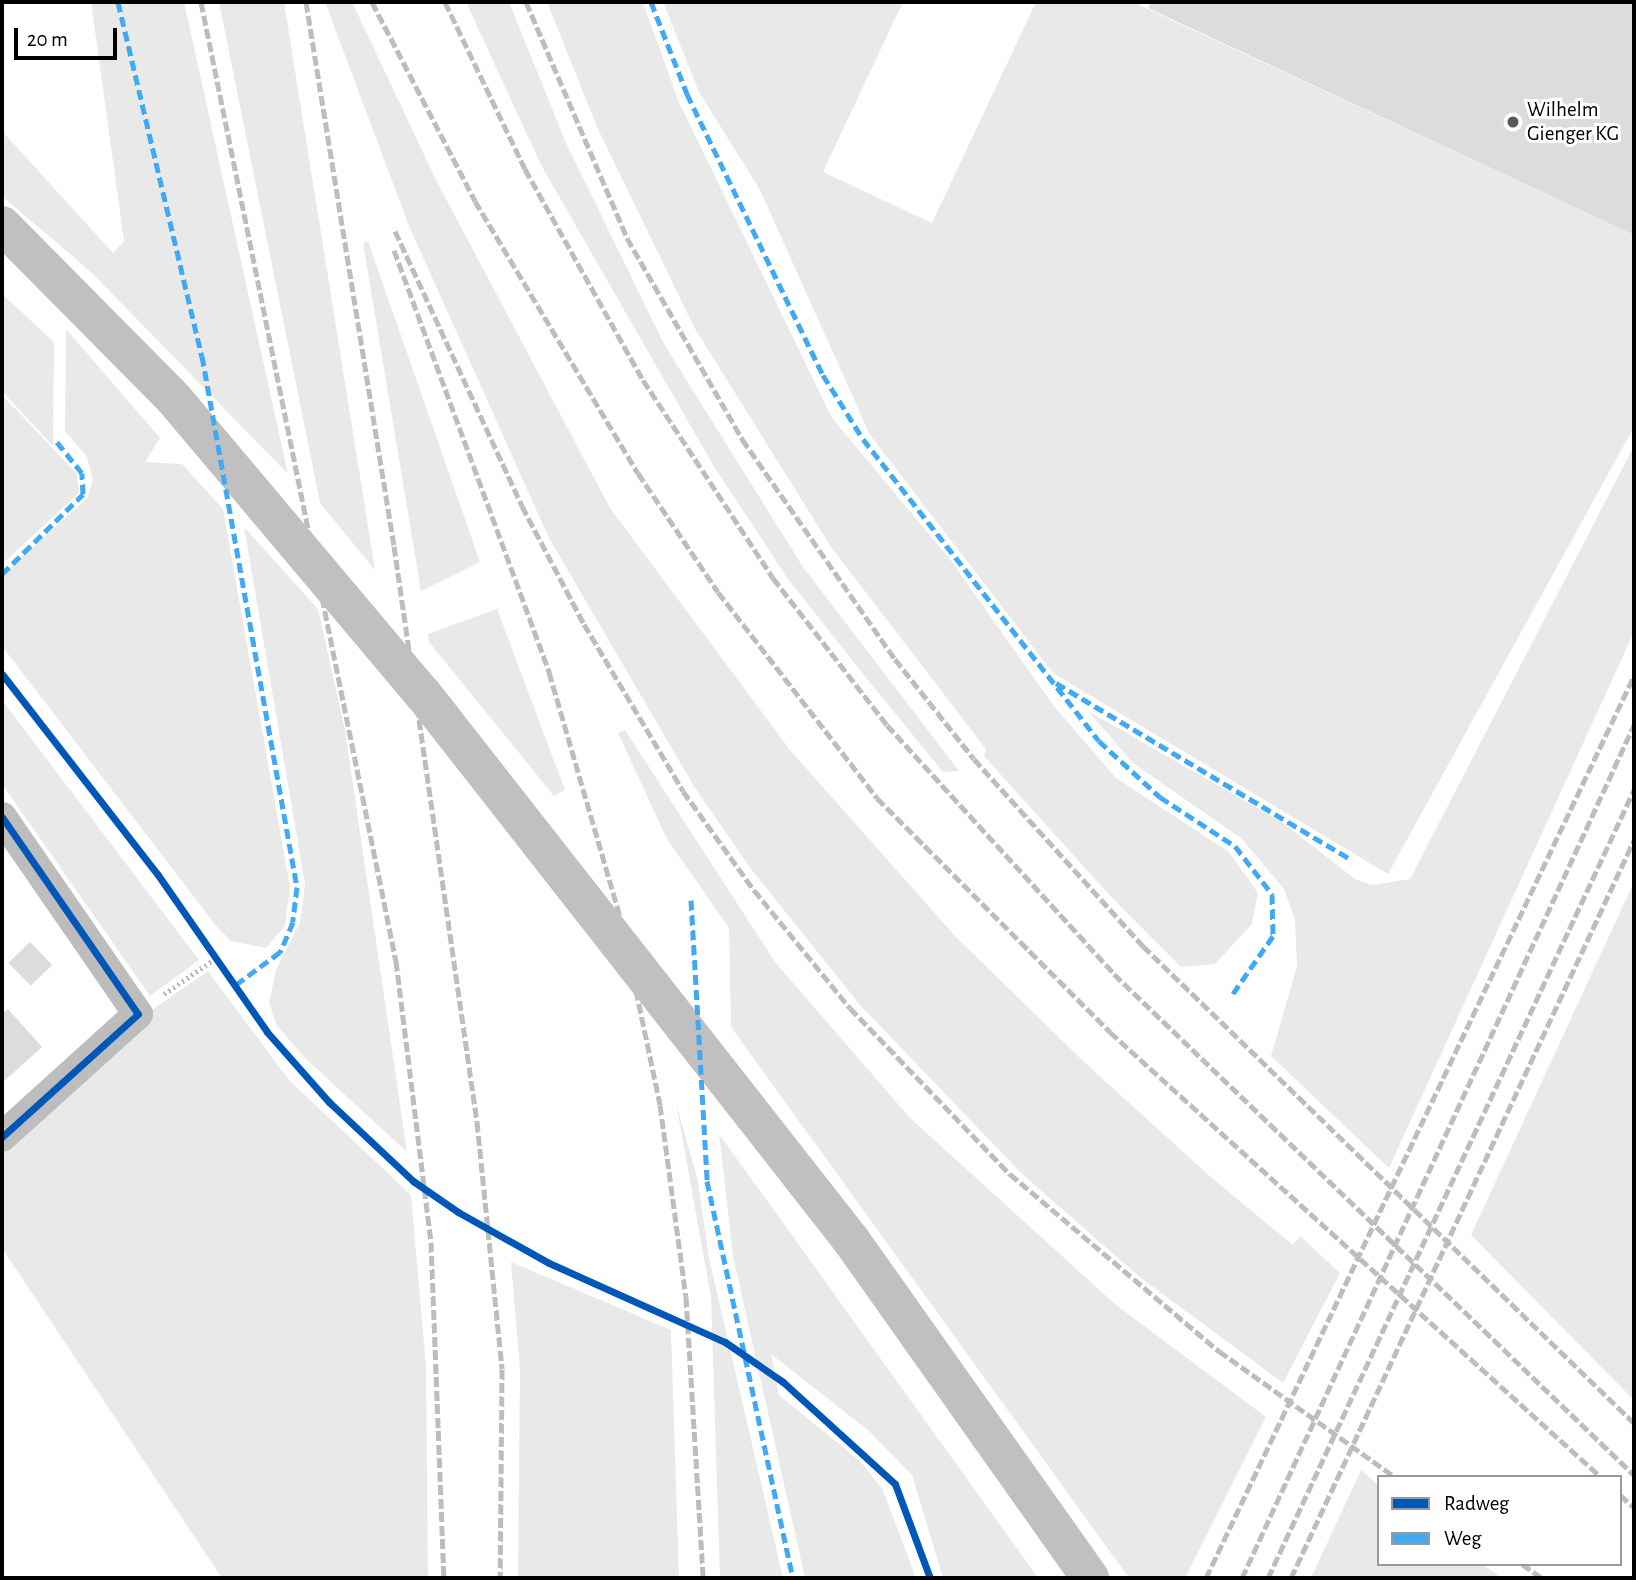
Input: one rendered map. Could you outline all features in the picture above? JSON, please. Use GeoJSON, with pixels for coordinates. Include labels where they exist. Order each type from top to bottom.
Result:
{"type":"FeatureCollection","features":[{"type":"Feature","properties":{"kind":"main road"},"geometry":{"type":"LineString","coordinates":[[2,225],[174,400],[423,694],[851,1240],[1080,1563]]}},
{"type":"Feature","properties":{"kind":"street"},"geometry":{"type":"LineString","coordinates":[[2,817],[138,1014],[2,1137]]}},
{"type":"Feature","properties":{"kind":"path"},"geometry":{"type":"LineString","coordinates":[[138,1014],[216,958]]}},
{"type":"Feature","properties":{"kind":"shaded area"},"geometry":{"type":"Polygon","coordinates":[[[91,2],[184,2],[288,474],[92,273],[2,196],[2,131],[113,253],[124,241],[91,2]]]}},
{"type":"Feature","properties":{"kind":"shaded area"},"geometry":{"type":"Polygon","coordinates":[[[219,2],[284,2],[375,570],[320,503],[219,2]]]}},
{"type":"Feature","properties":{"kind":"shaded area"},"geometry":{"type":"Polygon","coordinates":[[[325,2],[352,2],[436,180],[610,508],[790,750],[955,936],[1083,1061],[1213,1179],[1293,1245],[1300,1236],[1340,1273],[1283,1383],[1141,1278],[1022,1174],[860,1005],[751,869],[695,788],[549,538],[409,226],[325,2]]]}},
{"type":"Feature","properties":{"kind":"shaded area"},"geometry":{"type":"Polygon","coordinates":[[[466,2],[509,2],[566,143],[664,344],[803,567],[959,771],[943,772],[868,680],[788,579],[713,465],[541,165],[466,2]]]}},
{"type":"Feature","properties":{"kind":"shaded area"},"geometry":{"type":"Polygon","coordinates":[[[547,2],[643,2],[678,100],[832,418],[949,558],[1054,706],[1116,778],[1229,852],[1258,893],[1252,924],[1215,964],[1181,967],[1114,900],[984,756],[986,749],[831,547],[694,327],[597,127],[547,2]]]}},
{"type":"Feature","properties":{"kind":"shaded area"},"geometry":{"type":"Polygon","coordinates":[[[663,2],[903,2],[823,172],[932,223],[1036,2],[1133,2],[1634,235],[1634,427],[1388,874],[1053,673],[870,435],[760,190],[699,92],[663,2]]]}},
{"type":"Feature","properties":{"kind":"shaded area"},"geometry":{"type":"Polygon","coordinates":[[[368,241],[480,562],[421,591],[363,243],[368,241]]]}},
{"type":"Feature","properties":{"kind":"shaded area"},"geometry":{"type":"Polygon","coordinates":[[[2,294],[54,342],[53,446],[2,391],[2,294]]]}},
{"type":"Feature","properties":{"kind":"shaded area"},"geometry":{"type":"Polygon","coordinates":[[[66,329],[160,438],[145,462],[182,464],[223,509],[290,887],[285,926],[266,948],[231,941],[217,927],[2,646],[2,575],[87,498],[93,479],[87,457],[65,431],[66,329]]]}},
{"type":"Feature","properties":{"kind":"shaded area"},"geometry":{"type":"Polygon","coordinates":[[[2,395],[77,474],[79,493],[2,564],[2,395]]]}},
{"type":"Feature","properties":{"kind":"shaded area"},"geometry":{"type":"Polygon","coordinates":[[[1634,446],[1634,632],[1389,1168],[1271,1056],[1297,966],[1295,919],[1284,889],[1242,839],[1133,763],[1088,711],[1282,822],[1355,879],[1372,885],[1410,879],[1634,446]]]}},
{"type":"Feature","properties":{"kind":"shaded area"},"geometry":{"type":"Polygon","coordinates":[[[244,527],[318,609],[345,730],[407,1152],[307,1060],[277,1026],[269,1003],[276,970],[300,923],[305,884],[244,527]]]}},
{"type":"Feature","properties":{"kind":"shaded area"},"geometry":{"type":"Polygon","coordinates":[[[497,609],[565,790],[554,796],[429,642],[428,634],[497,609]]]}},
{"type":"Feature","properties":{"kind":"shaded area"},"geometry":{"type":"Polygon","coordinates":[[[2,700],[199,960],[150,996],[2,784],[2,700]]]}},
{"type":"Feature","properties":{"kind":"shaded area"},"geometry":{"type":"Polygon","coordinates":[[[625,730],[775,962],[910,1118],[1116,1305],[1266,1417],[1185,1578],[1129,1578],[731,1027],[729,928],[667,839],[618,733],[625,730]]]}},
{"type":"Feature","properties":{"kind":"shaded area"},"geometry":{"type":"Polygon","coordinates":[[[1634,882],[1634,1400],[1471,1235],[1634,882]]]}},
{"type":"Feature","properties":{"kind":"shaded area"},"geometry":{"type":"Polygon","coordinates":[[[208,971],[288,1079],[411,1195],[426,1366],[428,1578],[222,1578],[2,1248],[2,1150],[152,1010],[208,971]]]}},
{"type":"Feature","properties":{"kind":"shaded area"},"geometry":{"type":"Polygon","coordinates":[[[676,1103],[698,1181],[709,1258],[783,1578],[720,1578],[711,1297],[676,1103]]]}},
{"type":"Feature","properties":{"kind":"shaded area"},"geometry":{"type":"Polygon","coordinates":[[[719,1134],[1038,1578],[943,1578],[912,1475],[869,1431],[771,1354],[779,1395],[860,1461],[883,1490],[916,1578],[805,1578],[733,1256],[719,1134]]]}},
{"type":"Feature","properties":{"kind":"shaded area"},"geometry":{"type":"Polygon","coordinates":[[[511,1262],[671,1330],[679,1578],[518,1578],[520,1369],[511,1262]]]}},
{"type":"Feature","properties":{"kind":"shaded area"},"geometry":{"type":"Polygon","coordinates":[[[1361,1470],[1377,1484],[1377,1566],[1485,1566],[1502,1578],[1311,1578],[1361,1470]]]}},
{"type":"Feature","properties":{"kind":"building","name":"Wilhelm Gienger KG"},"geometry":{"type":"Polygon","coordinates":[[[1151,2],[1634,2],[1634,235],[1148,8],[1151,2]]]}},
{"type":"Feature","properties":{"kind":"building"},"geometry":{"type":"Polygon","coordinates":[[[30,942],[52,965],[31,986],[8,963],[30,942]]]}},
{"type":"Feature","properties":{"kind":"building"},"geometry":{"type":"Polygon","coordinates":[[[8,1009],[42,1047],[2,1083],[2,1014],[8,1009]]]}},
{"type":"Feature","properties":{"kind":"railway"},"geometry":{"type":"LineString","coordinates":[[201,2],[396,961],[431,1242],[444,1578]]}},
{"type":"Feature","properties":{"kind":"railway"},"geometry":{"type":"LineString","coordinates":[[306,2],[394,546],[477,1122],[502,1369],[500,1578]]}},
{"type":"Feature","properties":{"kind":"railway"},"geometry":{"type":"LineString","coordinates":[[372,2],[475,201],[638,473],[718,592],[877,798],[1110,1032],[1599,1475]]}},
{"type":"Feature","properties":{"kind":"railway"},"geometry":{"type":"LineString","coordinates":[[445,2],[525,169],[643,380],[773,578],[887,725],[1114,974],[1634,1475]]}},
{"type":"Feature","properties":{"kind":"railway"},"geometry":{"type":"LineString","coordinates":[[526,2],[627,238],[742,439],[895,659],[974,759],[1143,946],[1634,1423]]}},
{"type":"Feature","properties":{"kind":"railway"},"geometry":{"type":"LineString","coordinates":[[395,231],[522,506],[584,624],[683,791],[754,890],[850,1008],[1010,1174],[1219,1351],[1392,1475]]}},
{"type":"Feature","properties":{"kind":"railway"},"geometry":{"type":"LineString","coordinates":[[394,250],[549,672],[622,924],[660,1105],[686,1297],[703,1578]]}},
{"type":"Feature","properties":{"kind":"railway"},"geometry":{"type":"LineString","coordinates":[[1206,1578],[1634,676]]}},
{"type":"Feature","properties":{"kind":"railway"},"geometry":{"type":"LineString","coordinates":[[1242,1578],[1634,725]]}},
{"type":"Feature","properties":{"kind":"railway"},"geometry":{"type":"LineString","coordinates":[[1268,1578],[1634,790]]}},
{"type":"Feature","properties":{"kind":"railway"},"geometry":{"type":"LineString","coordinates":[[1291,1578],[1634,840]]}},
{"type":"Feature","properties":{"kind":"railway"},"geometry":{"type":"LineString","coordinates":[[1622,1497],[1634,1507]]}},
{"type":"Feature","properties":{"kind":"railway"},"geometry":{"type":"LineString","coordinates":[[1525,1566],[1542,1578]]}},
{"type":"Feature","properties":{"kind":"marked path"},"geometry":{"type":"LineString","coordinates":[[118,2],[202,356],[297,887],[293,922],[280,952],[234,986]]}},
{"type":"Feature","properties":{"kind":"marked path"},"geometry":{"type":"LineString","coordinates":[[651,2],[687,94],[823,375],[863,439],[1099,741],[1160,797],[1235,846],[1272,894],[1273,936],[1232,995]]}},
{"type":"Feature","properties":{"kind":"marked path"},"geometry":{"type":"LineString","coordinates":[[2,574],[83,494],[82,473],[57,442]]}},
{"type":"Feature","properties":{"kind":"marked path"},"geometry":{"type":"LineString","coordinates":[[1056,683],[1352,860]]}},
{"type":"Feature","properties":{"kind":"marked path"},"geometry":{"type":"LineString","coordinates":[[691,900],[707,1181],[793,1578]]}},
{"type":"Feature","properties":{"kind":"cycle path"},"geometry":{"type":"LineString","coordinates":[[2,674],[158,875],[267,1032],[329,1102],[413,1181],[458,1212],[549,1263],[725,1342],[783,1382],[895,1484],[930,1578]]}},
{"type":"Feature","properties":{"kind":"cycle path"},"geometry":{"type":"LineString","coordinates":[[2,817],[138,1014],[2,1137]]}},
{"type":"Feature","properties":{"kind":"place","name":"Wilhelm Gienger KG"},"geometry":{"type":"Point","coordinates":[1513,122]}}]}
